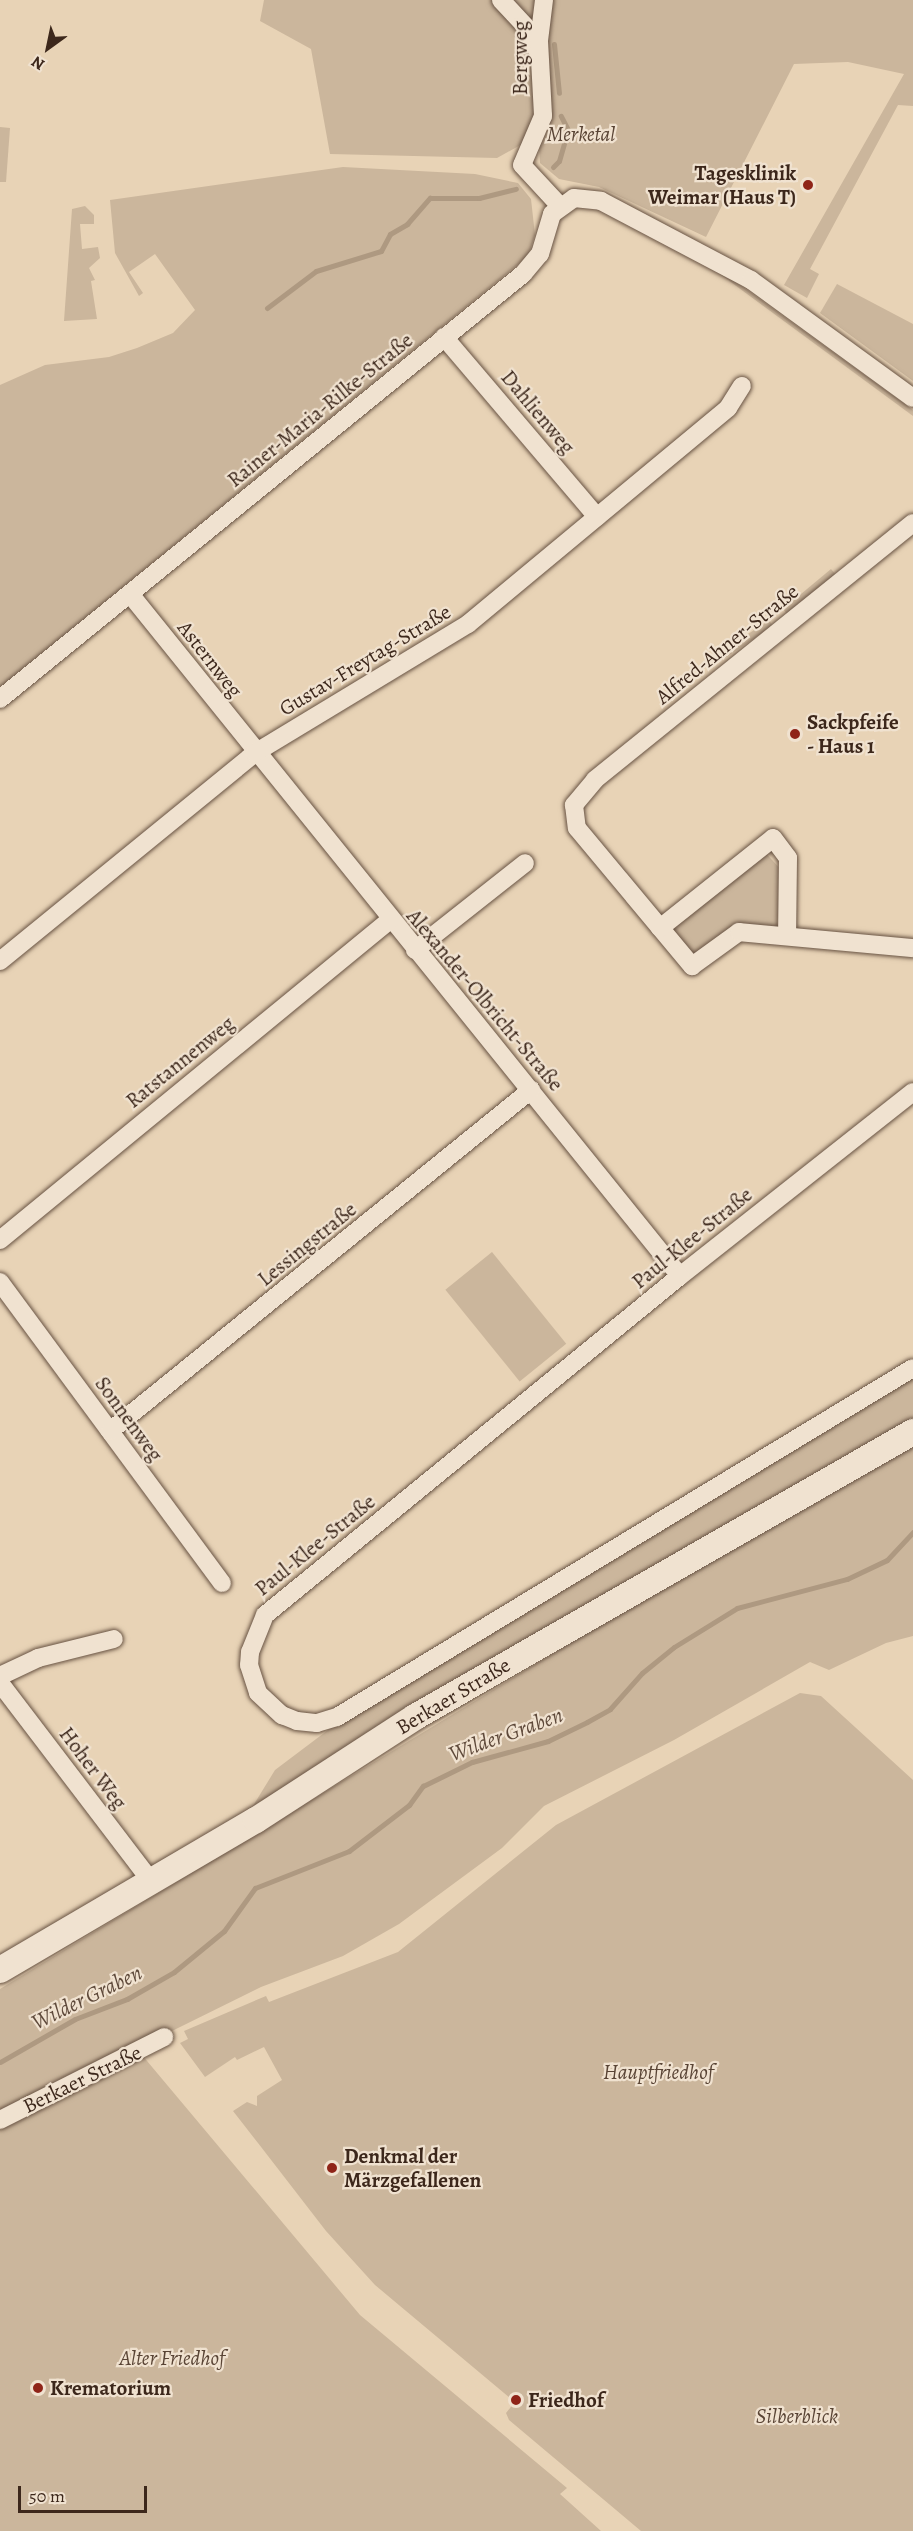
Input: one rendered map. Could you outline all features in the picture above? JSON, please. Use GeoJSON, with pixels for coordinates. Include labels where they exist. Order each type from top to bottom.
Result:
{"type":"FeatureCollection","features":[{"type":"Feature","properties":{"kind":"main road","name":"Berkaer Straße"},"geometry":{"type":"LineString","coordinates":[[0,1970],[151,1881],[415,1717],[913,1432]]}},
{"type":"Feature","properties":{"kind":"street"},"geometry":{"type":"LineString","coordinates":[[501,0],[525,26],[541,60]]}},
{"type":"Feature","properties":{"kind":"street","name":"Bergweg"},"geometry":{"type":"LineString","coordinates":[[544,0],[541,60],[543,116],[522,165],[559,205]]}},
{"type":"Feature","properties":{"kind":"street"},"geometry":{"type":"LineString","coordinates":[[559,205],[574,198],[587,197],[700,250],[752,279],[913,398]]}},
{"type":"Feature","properties":{"kind":"street","name":"Rainer-Maria-Rilke-Straße"},"geometry":{"type":"LineString","coordinates":[[0,699],[533,265],[552,214],[559,205]]}},
{"type":"Feature","properties":{"kind":"street","name":"Dahlienweg"},"geometry":{"type":"LineString","coordinates":[[444,337],[597,517]]}},
{"type":"Feature","properties":{"kind":"street","name":"Gustav-Freytag-Straße"},"geometry":{"type":"LineString","coordinates":[[0,961],[255,753],[446,641],[728,408],[742,386]]}},
{"type":"Feature","properties":{"kind":"street","name":"Alfred-Ahner-Straße"},"geometry":{"type":"LineString","coordinates":[[660,928],[577,828],[574,805],[590,784],[913,523]]}},
{"type":"Feature","properties":{"kind":"street","name":"Asternweg"},"geometry":{"type":"LineString","coordinates":[[130,594],[255,753]]}},
{"type":"Feature","properties":{"kind":"street","name":"Alexander-Olbricht-Straße"},"geometry":{"type":"LineString","coordinates":[[255,753],[680,1276]]}},
{"type":"Feature","properties":{"kind":"street"},"geometry":{"type":"LineString","coordinates":[[787,936],[788,858],[772,838],[660,928],[692,966],[739,932],[913,948]]}},
{"type":"Feature","properties":{"kind":"street"},"geometry":{"type":"LineString","coordinates":[[415,950],[525,863]]}},
{"type":"Feature","properties":{"kind":"street","name":"Ratstannenweg"},"geometry":{"type":"LineString","coordinates":[[0,1240],[390,920]]}},
{"type":"Feature","properties":{"kind":"street","name":"Lessingstraße"},"geometry":{"type":"LineString","coordinates":[[110,1431],[531,1090]]}},
{"type":"Feature","properties":{"kind":"street","name":"Paul-Klee-Straße"},"geometry":{"type":"LineString","coordinates":[[913,1092],[680,1276],[265,1615],[250,1652],[249,1665],[258,1693],[268,1705],[297,1721],[317,1723],[337,1717],[913,1368]]}},
{"type":"Feature","properties":{"kind":"street","name":"Sonnenweg"},"geometry":{"type":"LineString","coordinates":[[0,1282],[222,1583]]}},
{"type":"Feature","properties":{"kind":"street"},"geometry":{"type":"LineString","coordinates":[[0,1676],[38,1658],[114,1639]]}},
{"type":"Feature","properties":{"kind":"street","name":"Hoher Weg"},"geometry":{"type":"LineString","coordinates":[[0,1683],[151,1881]]}},
{"type":"Feature","properties":{"kind":"street","name":"Berkaer Straße"},"geometry":{"type":"LineString","coordinates":[[0,2120],[164,2037]]}},
{"type":"Feature","properties":{"kind":"green space","name":"Merketal"},"geometry":{"type":"Polygon","coordinates":[[[264,0],[913,0],[913,106],[898,105],[810,269],[819,274],[807,298],[784,285],[904,74],[848,62],[794,64],[706,237],[599,187],[559,179],[540,163],[539,145],[524,143],[497,158],[330,154],[311,49],[260,21],[264,0]]]}},
{"type":"Feature","properties":{"kind":"green space"},"geometry":{"type":"Polygon","coordinates":[[[0,127],[10,128],[6,182],[0,182],[0,127]]]}},
{"type":"Feature","properties":{"kind":"green space"},"geometry":{"type":"Polygon","coordinates":[[[343,167],[475,174],[518,183],[531,199],[535,235],[528,256],[0,687],[0,385],[45,365],[109,357],[137,348],[173,333],[195,310],[155,254],[129,272],[143,293],[139,296],[115,253],[110,200],[343,167]]]}},
{"type":"Feature","properties":{"kind":"green space"},"geometry":{"type":"Polygon","coordinates":[[[85,206],[94,215],[94,224],[80,224],[82,249],[98,247],[100,258],[89,268],[95,280],[91,281],[97,319],[64,321],[72,209],[85,206]]]}},
{"type":"Feature","properties":{"kind":"green space"},"geometry":{"type":"Polygon","coordinates":[[[705,263],[740,285],[913,410],[913,416],[705,263]]]}},
{"type":"Feature","properties":{"kind":"green space"},"geometry":{"type":"Polygon","coordinates":[[[837,284],[913,324],[913,381],[820,313],[837,284]]]}},
{"type":"Feature","properties":{"kind":"green space"},"geometry":{"type":"Polygon","coordinates":[[[831,569],[836,575],[787,614],[783,609],[831,569]]]}},
{"type":"Feature","properties":{"kind":"green space"},"geometry":{"type":"Polygon","coordinates":[[[769,620],[773,626],[720,662],[716,656],[769,620]]]}},
{"type":"Feature","properties":{"kind":"green space"},"geometry":{"type":"Polygon","coordinates":[[[764,851],[782,871],[777,927],[697,954],[691,953],[668,929],[764,851]]]}},
{"type":"Feature","properties":{"kind":"green space"},"geometry":{"type":"Polygon","coordinates":[[[492,1252],[566,1344],[520,1381],[445,1290],[492,1252]]]}},
{"type":"Feature","properties":{"kind":"green space"},"geometry":{"type":"Polygon","coordinates":[[[913,1375],[913,1423],[530,1639],[253,1806],[275,1770],[340,1721],[913,1375]]]}},
{"type":"Feature","properties":{"kind":"green space"},"geometry":{"type":"Polygon","coordinates":[[[913,1446],[913,1636],[886,1643],[829,1670],[810,1662],[674,1740],[544,1806],[502,1848],[399,1924],[343,1956],[261,1987],[0,2116],[0,1989],[643,1599],[913,1446]]]}},
{"type":"Feature","properties":{"kind":"green space","name":"Hauptfriedhof"},"geometry":{"type":"Polygon","coordinates":[[[800,1693],[821,1696],[913,1780],[913,2531],[641,2531],[509,2420],[506,2413],[515,2402],[519,2405],[522,2401],[513,2394],[510,2398],[375,2285],[326,2231],[233,2111],[247,2102],[257,2106],[257,2096],[282,2080],[264,2047],[237,2060],[235,2057],[205,2077],[180,2043],[188,2039],[184,2031],[266,1996],[269,2002],[398,1952],[556,1825],[800,1693]]]}},
{"type":"Feature","properties":{"kind":"green space","name":"Alter Friedhof"},"geometry":{"type":"Polygon","coordinates":[[[142,2055],[360,2315],[567,2488],[560,2494],[601,2531],[0,2531],[0,2127],[142,2055]]]}},
{"type":"Feature","properties":{"kind":"waterway"},"geometry":{"type":"LineString","coordinates":[[554,44],[559,93]]}},
{"type":"Feature","properties":{"kind":"waterway"},"geometry":{"type":"LineString","coordinates":[[553,167],[559,161],[568,130],[561,116]]}},
{"type":"Feature","properties":{"kind":"waterway"},"geometry":{"type":"LineString","coordinates":[[267,308],[316,271],[381,251],[390,234],[407,224],[430,198],[479,198],[516,189]]}},
{"type":"Feature","properties":{"kind":"waterway","name":"Wilder Graben"},"geometry":{"type":"LineString","coordinates":[[0,2062],[75,2019],[127,1999],[174,1972],[224,1931],[255,1888],[349,1851],[409,1805],[423,1786],[472,1762],[548,1741],[587,1722],[610,1709],[642,1673],[674,1647],[737,1608],[847,1579],[887,1560],[913,1532]]}},
{"type":"Feature","properties":{"kind":"place","name":"Tagesklinik Weimar (Haus T)"},"geometry":{"type":"Point","coordinates":[808,185]}},
{"type":"Feature","properties":{"kind":"place","name":"Sackpfeife - Haus 1"},"geometry":{"type":"Point","coordinates":[795,734]}},
{"type":"Feature","properties":{"kind":"place","name":"Denkmal der Märzgefallenen"},"geometry":{"type":"Point","coordinates":[332,2168]}},
{"type":"Feature","properties":{"kind":"place","name":"Krematorium"},"geometry":{"type":"Point","coordinates":[38,2388]}},
{"type":"Feature","properties":{"kind":"place","name":"Friedhof"},"geometry":{"type":"Point","coordinates":[516,2400]}},
{"type":"Feature","properties":{"kind":"park label","name":"Silberblick"},"geometry":{"type":"Point","coordinates":[797,2416]}}]}
